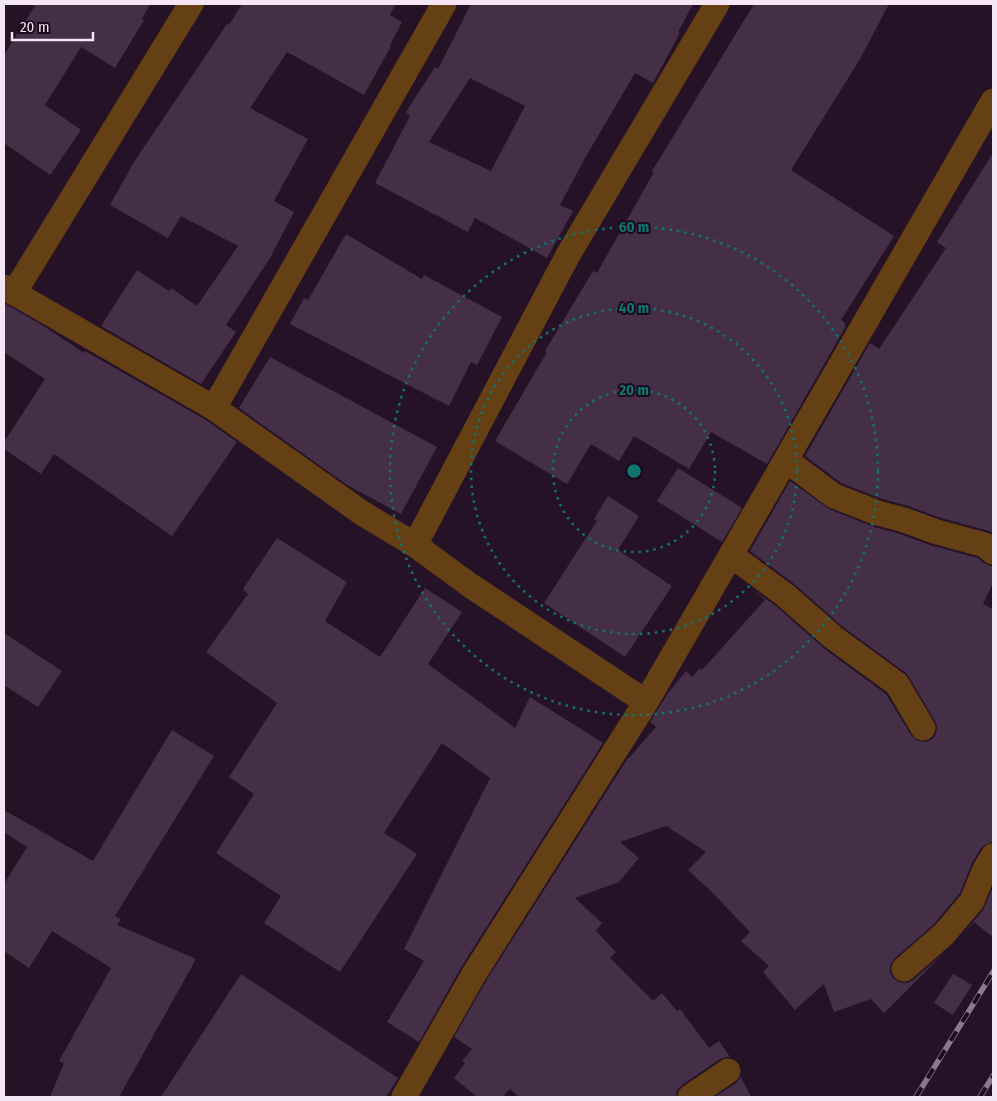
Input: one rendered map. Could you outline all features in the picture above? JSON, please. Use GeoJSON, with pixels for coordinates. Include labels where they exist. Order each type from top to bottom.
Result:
{"type":"FeatureCollection","features":[{"type":"Feature","properties":{"kind":"street"},"geometry":{"type":"LineString","coordinates":[[191,4],[9,290],[214,408],[362,513],[414,545],[471,586],[646,702]]}},
{"type":"Feature","properties":{"kind":"street"},"geometry":{"type":"LineString","coordinates":[[214,408],[444,4]]}},
{"type":"Feature","properties":{"kind":"street"},"geometry":{"type":"LineString","coordinates":[[414,545],[568,255],[717,4]]}},
{"type":"Feature","properties":{"kind":"street"},"geometry":{"type":"LineString","coordinates":[[404,1097],[474,974],[646,702],[993,101]]}},
{"type":"Feature","properties":{"kind":"street"},"geometry":{"type":"LineString","coordinates":[[786,460],[834,496],[878,513],[985,545],[993,552]]}},
{"type":"Feature","properties":{"kind":"street"},"geometry":{"type":"LineString","coordinates":[[731,555],[785,595],[834,638],[897,684],[924,728]]}},
{"type":"Feature","properties":{"kind":"street"},"geometry":{"type":"LineString","coordinates":[[904,970],[944,934],[972,901],[985,869],[993,856]]}},
{"type":"Feature","properties":{"kind":"street"},"geometry":{"type":"LineString","coordinates":[[690,1097],[728,1072]]}},
{"type":"Feature","properties":{"kind":"building"},"geometry":{"type":"Polygon","coordinates":[[[36,4],[150,4],[142,19],[144,20],[115,68],[81,47],[45,105],[81,130],[50,175],[4,143],[4,55],[36,4]]]}},
{"type":"Feature","properties":{"kind":"building"},"geometry":{"type":"Polygon","coordinates":[[[242,4],[396,4],[390,15],[402,22],[364,95],[287,52],[250,108],[308,139],[274,201],[294,212],[270,258],[226,325],[236,332],[201,384],[101,326],[137,270],[169,291],[171,288],[197,306],[238,246],[181,216],[168,238],[110,205],[134,162],[242,4]]]}},
{"type":"Feature","properties":{"kind":"building"},"geometry":{"type":"Polygon","coordinates":[[[471,4],[693,4],[678,32],[680,33],[653,83],[635,73],[585,158],[560,205],[573,211],[547,258],[475,218],[468,232],[375,183],[410,116],[406,112],[435,67],[438,69],[471,4]],[[470,78],[429,142],[491,171],[525,106],[470,78]]]}},
{"type":"Feature","properties":{"kind":"building"},"geometry":{"type":"Polygon","coordinates":[[[754,4],[889,4],[860,59],[791,170],[894,236],[841,320],[846,326],[767,464],[711,432],[689,469],[634,436],[619,461],[591,444],[567,484],[495,441],[547,352],[545,351],[593,271],[597,273],[654,172],[652,171],[754,4]]]}},
{"type":"Feature","properties":{"kind":"building"},"geometry":{"type":"Polygon","coordinates":[[[993,153],[993,533],[882,499],[841,483],[805,456],[870,343],[879,349],[946,248],[937,242],[993,153]]]}},
{"type":"Feature","properties":{"kind":"building"},"geometry":{"type":"Polygon","coordinates":[[[346,234],[422,279],[424,275],[502,317],[477,365],[471,362],[449,406],[290,324],[304,298],[308,300],[346,234]]]}},
{"type":"Feature","properties":{"kind":"building"},"geometry":{"type":"Polygon","coordinates":[[[4,303],[84,353],[85,351],[206,420],[237,442],[172,536],[54,454],[41,474],[4,449],[4,442],[45,379],[4,352],[4,303]]]}},
{"type":"Feature","properties":{"kind":"building"},"geometry":{"type":"Polygon","coordinates":[[[270,357],[437,447],[401,514],[347,485],[239,408],[270,357]]]}},
{"type":"Feature","properties":{"kind":"building"},"geometry":{"type":"Polygon","coordinates":[[[678,468],[742,508],[722,542],[657,501],[678,468]]]}},
{"type":"Feature","properties":{"kind":"building"},"geometry":{"type":"Polygon","coordinates":[[[790,481],[829,509],[874,527],[978,558],[984,563],[993,566],[993,583],[983,604],[993,609],[993,842],[981,848],[972,863],[960,893],[934,924],[894,959],[890,965],[890,972],[893,978],[899,982],[907,983],[942,955],[884,1013],[871,999],[834,1012],[824,984],[795,1010],[763,972],[769,966],[741,941],[750,932],[688,870],[706,852],[666,826],[620,842],[639,858],[619,882],[575,898],[602,923],[596,931],[616,952],[610,958],[653,1001],[662,993],[677,1011],[680,1009],[709,1048],[719,1041],[730,1057],[720,1059],[682,1085],[677,1090],[676,1097],[519,1097],[510,1089],[502,1097],[477,1097],[454,1078],[465,1063],[462,1061],[472,1049],[454,1037],[486,981],[628,758],[656,727],[650,722],[668,693],[686,671],[692,677],[700,668],[702,670],[765,600],[753,590],[776,606],[826,650],[886,694],[916,740],[924,742],[931,740],[936,735],[937,727],[935,721],[906,673],[843,627],[794,584],[750,551],[790,481]]]}},
{"type":"Feature","properties":{"kind":"building"},"geometry":{"type":"Polygon","coordinates":[[[608,496],[639,516],[618,550],[672,586],[625,657],[544,603],[597,521],[594,519],[608,496]]]}},
{"type":"Feature","properties":{"kind":"building"},"geometry":{"type":"Polygon","coordinates":[[[277,538],[347,582],[325,621],[380,657],[425,588],[462,612],[428,664],[515,728],[530,697],[603,743],[462,966],[419,1042],[387,1022],[424,961],[404,949],[490,778],[442,743],[384,833],[417,854],[340,972],[264,923],[281,896],[216,853],[254,794],[229,777],[277,703],[206,652],[248,594],[243,589],[277,538]]]}},
{"type":"Feature","properties":{"kind":"building"},"geometry":{"type":"Polygon","coordinates":[[[4,633],[62,671],[38,707],[4,685],[4,633]]]}},
{"type":"Feature","properties":{"kind":"building"},"geometry":{"type":"Polygon","coordinates":[[[172,730],[214,756],[115,916],[121,919],[117,925],[196,959],[119,1097],[50,1097],[64,1063],[59,1061],[111,968],[52,931],[29,968],[4,951],[4,884],[27,847],[4,832],[4,810],[93,861],[172,730]]]}},
{"type":"Feature","properties":{"kind":"building"},"geometry":{"type":"Polygon","coordinates":[[[993,887],[993,937],[974,922],[963,934],[983,910],[993,887]]]}},
{"type":"Feature","properties":{"kind":"building"},"geometry":{"type":"Polygon","coordinates":[[[241,974],[398,1078],[386,1097],[161,1097],[241,974]]]}},
{"type":"Feature","properties":{"kind":"building"},"geometry":{"type":"Polygon","coordinates":[[[953,974],[972,985],[953,1015],[934,1003],[953,974]]]}},
{"type":"Feature","properties":{"kind":"building"},"geometry":{"type":"Polygon","coordinates":[[[741,1077],[751,1097],[715,1097],[736,1083],[741,1077]]]}},
{"type":"Feature","properties":{"kind":"railway"},"geometry":{"type":"LineString","coordinates":[[916,1097],[993,972]]}},
{"type":"Feature","properties":{"kind":"railway"},"geometry":{"type":"LineString","coordinates":[[980,1097],[993,1076]]}}]}
